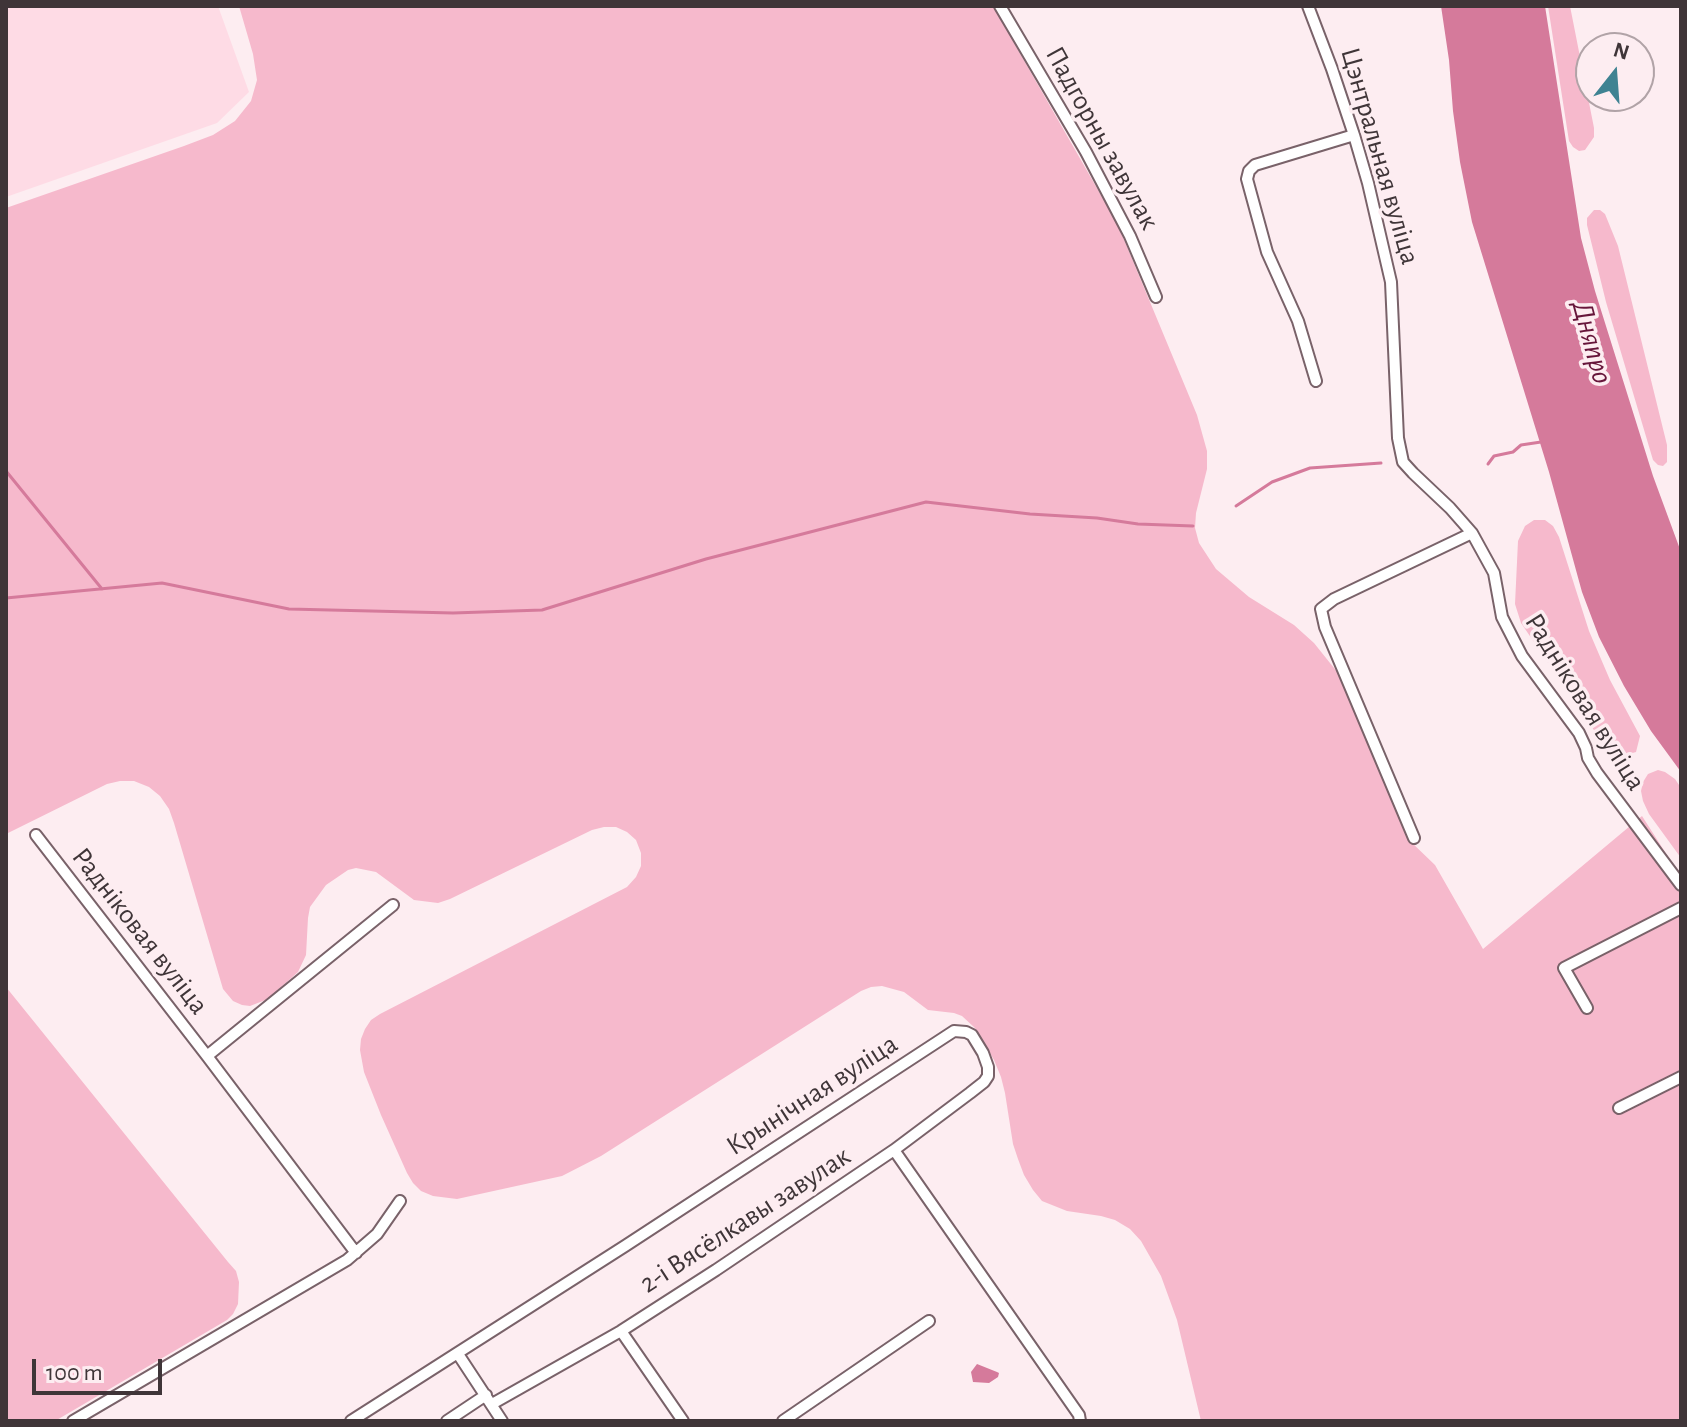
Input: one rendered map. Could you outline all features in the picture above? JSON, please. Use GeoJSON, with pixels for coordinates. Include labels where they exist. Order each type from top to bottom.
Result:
{"type":"FeatureCollection","features":[{"type":"Feature","properties":{"kind":"street","name":"Падгорны завулак"},"geometry":{"type":"LineString","coordinates":[[1000,6],[1086,152],[1130,236],[1156,297]]}},
{"type":"Feature","properties":{"kind":"street","name":"Цэнтральная вуліца"},"geometry":{"type":"LineString","coordinates":[[1308,6],[1354,135],[1391,282],[1398,438],[1403,462],[1472,533]]}},
{"type":"Feature","properties":{"kind":"street"},"geometry":{"type":"LineString","coordinates":[[1316,381],[1298,321],[1267,252],[1247,179],[1255,165],[1354,135]]}},
{"type":"Feature","properties":{"kind":"street"},"geometry":{"type":"LineString","coordinates":[[1414,838],[1325,627],[1321,609],[1334,599],[1472,533]]}},
{"type":"Feature","properties":{"kind":"street","name":"Радніковая вуліца"},"geometry":{"type":"LineString","coordinates":[[1472,533],[1494,573],[1502,617],[1522,656],[1579,733],[1597,773],[1681,885]]}},
{"type":"Feature","properties":{"kind":"street","name":"Радніковая вуліца"},"geometry":{"type":"LineString","coordinates":[[36,835],[356,1253]]}},
{"type":"Feature","properties":{"kind":"street","name":"Радніковая вуліца"},"geometry":{"type":"LineString","coordinates":[[207,1056],[393,905]]}},
{"type":"Feature","properties":{"kind":"street"},"geometry":{"type":"LineString","coordinates":[[1587,1008],[1564,968],[1681,908]]}},
{"type":"Feature","properties":{"kind":"street","name":"Крынічная вуліца"},"geometry":{"type":"LineString","coordinates":[[351,1421],[954,1031],[972,1035],[988,1067],[984,1082],[894,1150]]}},
{"type":"Feature","properties":{"kind":"street"},"geometry":{"type":"LineString","coordinates":[[1619,1108],[1681,1077]]}},
{"type":"Feature","properties":{"kind":"street"},"geometry":{"type":"LineString","coordinates":[[894,1150],[1079,1418]]}},
{"type":"Feature","properties":{"kind":"street","name":"2-і Вясёлкавы завулак"},"geometry":{"type":"LineString","coordinates":[[447,1421],[621,1331],[894,1150]]}},
{"type":"Feature","properties":{"kind":"street"},"geometry":{"type":"LineString","coordinates":[[73,1421],[356,1253],[377,1234],[400,1201]]}},
{"type":"Feature","properties":{"kind":"street"},"geometry":{"type":"LineString","coordinates":[[783,1421],[929,1321]]}},
{"type":"Feature","properties":{"kind":"street"},"geometry":{"type":"LineString","coordinates":[[621,1331],[683,1421]]}},
{"type":"Feature","properties":{"kind":"street"},"geometry":{"type":"LineString","coordinates":[[458,1354],[502,1421]]}},
{"type":"Feature","properties":{"kind":"shaded area"},"geometry":{"type":"Polygon","coordinates":[[[6,6],[218,6],[249,92],[217,123],[6,197],[6,6]]]}},
{"type":"Feature","properties":{"kind":"shaded area"},"geometry":{"type":"Polygon","coordinates":[[[239,6],[993,6],[1118,225],[1197,415],[1207,451],[1207,469],[1196,513],[1195,528],[1199,543],[1216,569],[1249,597],[1294,625],[1314,643],[1342,678],[1409,840],[1435,865],[1483,949],[1642,816],[1681,877],[1681,1421],[1201,1421],[1177,1320],[1161,1276],[1141,1241],[1130,1229],[1115,1220],[1067,1211],[1042,1201],[1024,1175],[1013,1144],[1001,1077],[975,1028],[962,1016],[928,1010],[904,992],[882,986],[861,991],[601,1156],[562,1176],[457,1199],[421,1191],[407,1173],[364,1072],[360,1050],[365,1029],[380,1014],[627,887],[641,866],[641,853],[636,840],[616,827],[592,830],[438,903],[414,900],[376,872],[356,868],[348,870],[326,885],[310,907],[306,955],[298,972],[268,999],[250,1006],[233,1001],[223,989],[169,809],[149,787],[134,781],[107,784],[6,834],[6,208],[213,135],[235,121],[251,101],[257,80],[239,6]]]}},
{"type":"Feature","properties":{"kind":"shaded area"},"geometry":{"type":"Polygon","coordinates":[[[1548,6],[1570,6],[1575,32],[1575,112],[1591,112],[1594,128],[1594,137],[1585,150],[1579,151],[1569,141],[1548,6]]]}},
{"type":"Feature","properties":{"kind":"shaded area"},"geometry":{"type":"Polygon","coordinates":[[[1594,210],[1605,214],[1618,246],[1667,445],[1667,462],[1663,466],[1653,460],[1606,302],[1587,225],[1587,218],[1594,210]]]}},
{"type":"Feature","properties":{"kind":"shaded area"},"geometry":{"type":"Polygon","coordinates":[[[1534,520],[1545,520],[1559,537],[1589,631],[1610,680],[1640,736],[1636,752],[1620,753],[1610,749],[1600,739],[1521,623],[1515,604],[1518,541],[1525,526],[1534,520]]]}},
{"type":"Feature","properties":{"kind":"shaded area"},"geometry":{"type":"Polygon","coordinates":[[[1658,770],[1675,779],[1681,788],[1681,858],[1643,801],[1643,782],[1648,774],[1658,770]]]}},
{"type":"Feature","properties":{"kind":"shaded area"},"geometry":{"type":"Polygon","coordinates":[[[6,987],[236,1271],[239,1282],[238,1304],[227,1320],[55,1421],[6,1421],[6,987]]]}},
{"type":"Feature","properties":{"kind":"water","name":"Дняпро"},"geometry":{"type":"Polygon","coordinates":[[[1441,6],[1545,6],[1581,238],[1653,476],[1681,552],[1681,772],[1624,686],[1599,637],[1582,592],[1549,472],[1472,222],[1460,162],[1441,6]]]}},
{"type":"Feature","properties":{"kind":"water"},"geometry":{"type":"Polygon","coordinates":[[[977,1364],[999,1373],[998,1377],[989,1383],[973,1382],[971,1372],[977,1364]]]}},
{"type":"Feature","properties":{"kind":"waterway"},"geometry":{"type":"LineString","coordinates":[[1488,464],[1494,456],[1513,452],[1521,445],[1541,442]]}},
{"type":"Feature","properties":{"kind":"waterway"},"geometry":{"type":"LineString","coordinates":[[1236,506],[1272,482],[1310,468],[1381,463]]}},
{"type":"Feature","properties":{"kind":"waterway"},"geometry":{"type":"LineString","coordinates":[[6,471],[102,589]]}},
{"type":"Feature","properties":{"kind":"waterway"},"geometry":{"type":"LineString","coordinates":[[6,598],[162,583],[289,609],[453,613],[542,610],[706,559],[926,502],[1138,524],[1193,526]]}}]}
